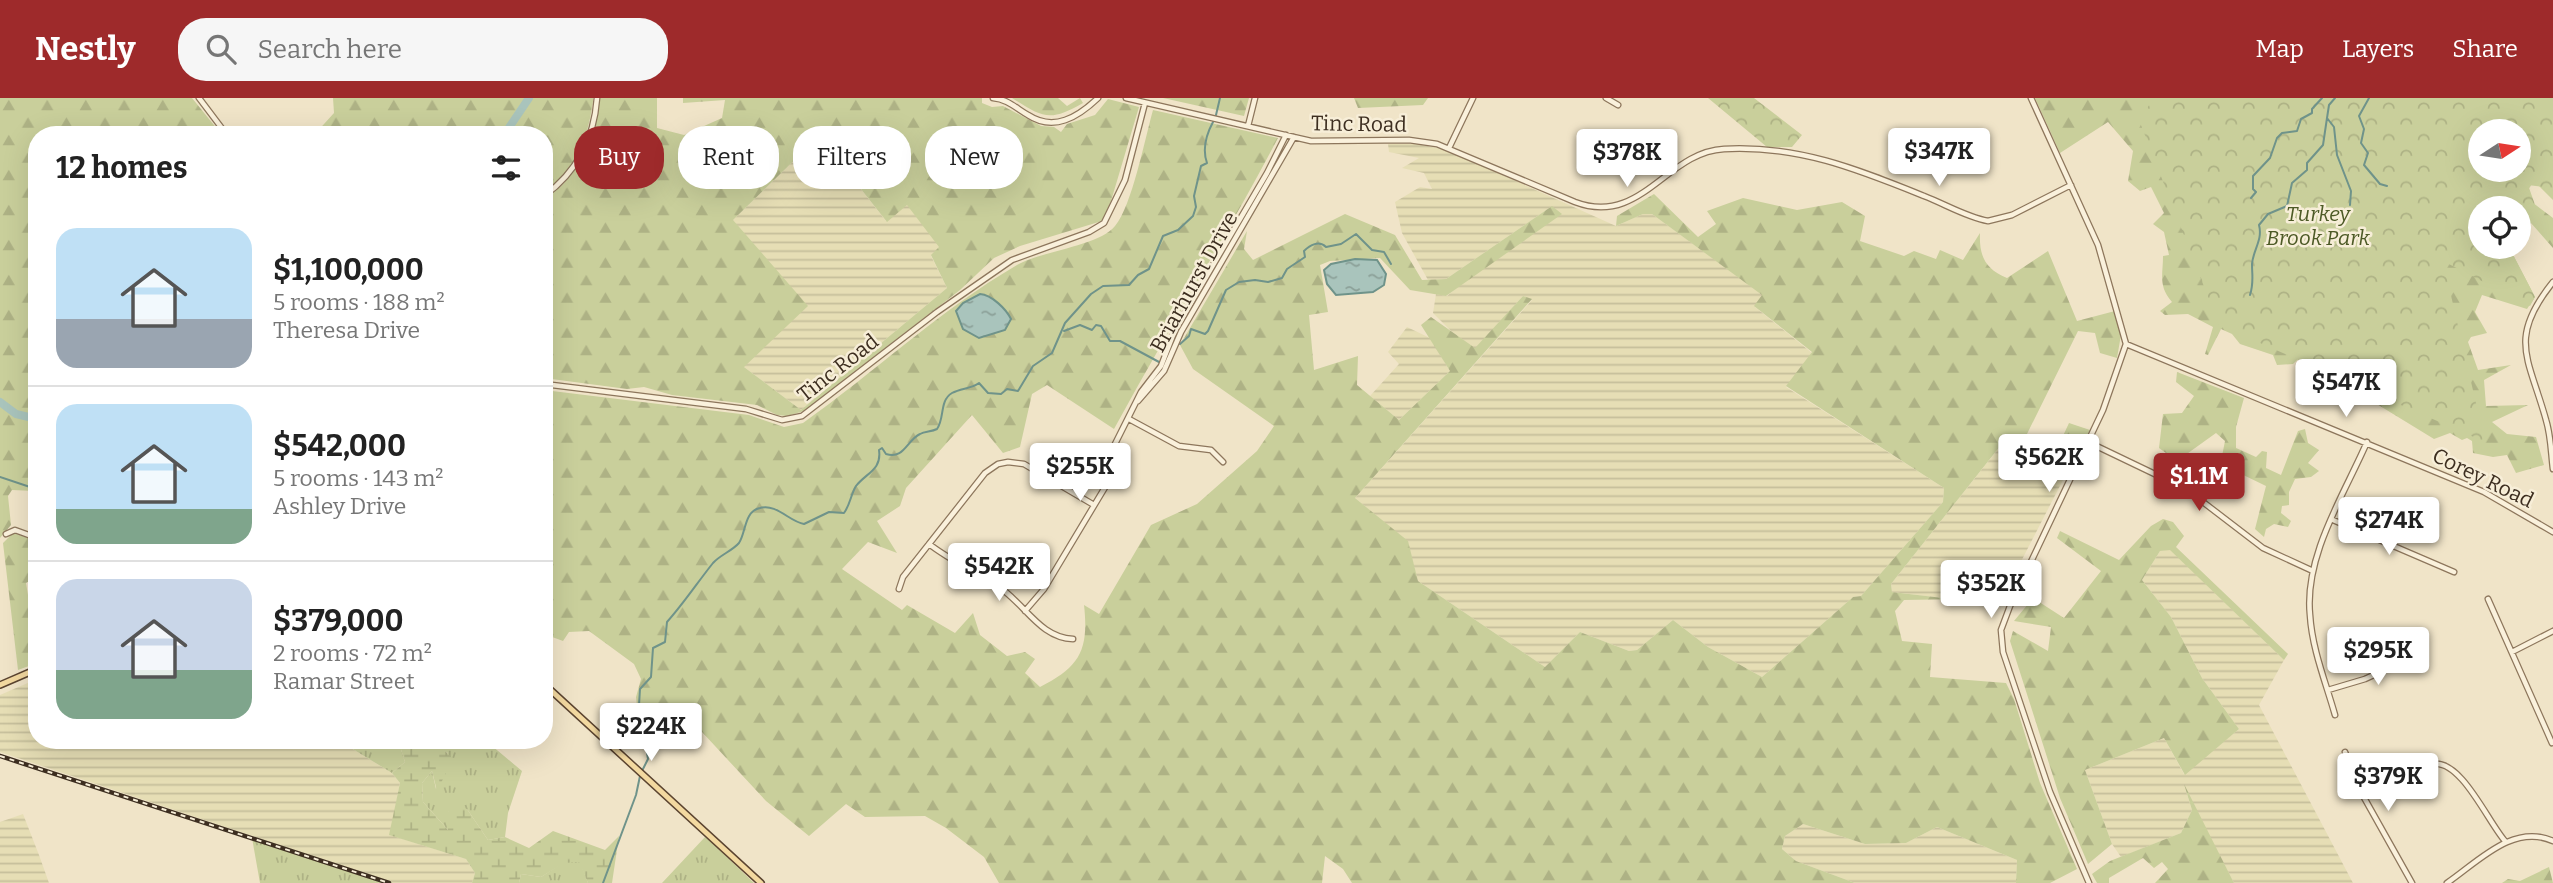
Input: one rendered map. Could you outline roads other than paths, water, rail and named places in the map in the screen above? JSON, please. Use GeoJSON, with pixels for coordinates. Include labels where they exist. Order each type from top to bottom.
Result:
{"type":"FeatureCollection","features":[{"type":"Feature","properties":{"kind":"main road"},"geometry":{"type":"LineString","coordinates":[[0,685],[28,673]]}},
{"type":"Feature","properties":{"kind":"main road"},"geometry":{"type":"LineString","coordinates":[[553,692],[761,883]]}},
{"type":"Feature","properties":{"kind":"street"},"geometry":{"type":"LineString","coordinates":[[199,98],[220,126]]}},
{"type":"Feature","properties":{"kind":"street"},"geometry":{"type":"LineString","coordinates":[[553,188],[568,175],[583,153],[597,98]]}},
{"type":"Feature","properties":{"kind":"street"},"geometry":{"type":"LineString","coordinates":[[993,98],[1001,98],[1028,116],[1049,123],[1071,118],[1098,98]]}},
{"type":"Feature","properties":{"kind":"street"},"geometry":{"type":"LineString","coordinates":[[1126,98],[1145,103]]}},
{"type":"Feature","properties":{"kind":"street"},"geometry":{"type":"LineString","coordinates":[[1248,126],[1255,98]]}},
{"type":"Feature","properties":{"kind":"street"},"geometry":{"type":"LineString","coordinates":[[1449,148],[1473,98]]}},
{"type":"Feature","properties":{"kind":"street"},"geometry":{"type":"LineString","coordinates":[[1606,98],[1618,105]]}},
{"type":"Feature","properties":{"kind":"street"},"geometry":{"type":"LineString","coordinates":[[2031,98],[2104,261],[2126,344],[2112,386],[2088,442],[2010,606],[2001,640],[2050,792],[2089,883]]}},
{"type":"Feature","properties":{"kind":"street","name":"Tinc Road"},"geometry":{"type":"LineString","coordinates":[[553,385],[746,409],[782,421],[802,416],[937,312],[1012,260],[1089,232],[1104,223],[1125,180],[1145,103],[1324,142],[1414,140],[1449,148],[1575,202],[1596,208],[1628,202],[1699,156],[1723,149],[1823,158],[1988,221],[2012,215],[2071,185]]}},
{"type":"Feature","properties":{"kind":"street","name":"Briarhurst Drive"},"geometry":{"type":"LineString","coordinates":[[1025,611],[1044,589],[1110,476],[1114,446],[1161,366],[1175,330],[1286,135]]}},
{"type":"Feature","properties":{"kind":"street","name":"Briarhurst Drive"},"geometry":{"type":"LineString","coordinates":[[1138,402],[1164,371],[1181,332],[1293,137]]}},
{"type":"Feature","properties":{"kind":"street"},"geometry":{"type":"LineString","coordinates":[[2553,282],[2531,313],[2525,346],[2548,424],[2553,469]]}},
{"type":"Feature","properties":{"kind":"street","name":"Corey Road"},"geometry":{"type":"LineString","coordinates":[[2126,344],[2492,496],[2553,532]]}},
{"type":"Feature","properties":{"kind":"street"},"geometry":{"type":"LineString","coordinates":[[1129,419],[1179,446],[1210,450],[1223,462]]}},
{"type":"Feature","properties":{"kind":"street"},"geometry":{"type":"LineString","coordinates":[[2088,442],[2186,489],[2263,548],[2313,571]]}},
{"type":"Feature","properties":{"kind":"street"},"geometry":{"type":"LineString","coordinates":[[2335,715],[2310,617],[2313,571],[2367,442]]}},
{"type":"Feature","properties":{"kind":"street"},"geometry":{"type":"LineString","coordinates":[[900,589],[903,577],[985,473],[1003,463],[1024,464],[1094,505]]}},
{"type":"Feature","properties":{"kind":"street"},"geometry":{"type":"LineString","coordinates":[[2333,520],[2454,572]]}},
{"type":"Feature","properties":{"kind":"street"},"geometry":{"type":"LineString","coordinates":[[6,534],[15,530],[28,535]]}},
{"type":"Feature","properties":{"kind":"street"},"geometry":{"type":"LineString","coordinates":[[929,544],[999,586],[1048,632],[1064,639],[1073,639]]}},
{"type":"Feature","properties":{"kind":"street"},"geometry":{"type":"LineString","coordinates":[[2488,599],[2552,743]]}},
{"type":"Feature","properties":{"kind":"street"},"geometry":{"type":"LineString","coordinates":[[2511,652],[2553,631]]}},
{"type":"Feature","properties":{"kind":"street"},"geometry":{"type":"LineString","coordinates":[[2328,690],[2365,679],[2417,655]]}},
{"type":"Feature","properties":{"kind":"street"},"geometry":{"type":"LineString","coordinates":[[2345,752],[2363,796],[2412,883]]}},
{"type":"Feature","properties":{"kind":"street"},"geometry":{"type":"LineString","coordinates":[[2363,796],[2428,766],[2446,765],[2459,775],[2505,841]]}},
{"type":"Feature","properties":{"kind":"street"},"geometry":{"type":"LineString","coordinates":[[2447,883],[2505,841],[2528,835],[2553,841]]}},
{"type":"Feature","properties":{"kind":"water"},"geometry":{"type":"Polygon","coordinates":[[[1355,259],[1377,260],[1386,274],[1384,285],[1373,292],[1336,295],[1327,284],[1324,270],[1331,264],[1355,259]]]}},
{"type":"Feature","properties":{"kind":"water"},"geometry":{"type":"Polygon","coordinates":[[[980,294],[998,303],[1011,319],[1005,330],[979,338],[963,329],[956,311],[963,303],[980,294]]]}},
{"type":"Feature","properties":{"kind":"waterway"},"geometry":{"type":"LineString","coordinates":[[510,126],[529,98]]}},
{"type":"Feature","properties":{"kind":"waterway"},"geometry":{"type":"LineString","coordinates":[[1216,115],[1220,98]]}},
{"type":"Feature","properties":{"kind":"waterway"},"geometry":{"type":"LineString","coordinates":[[2251,198],[2256,192],[2253,189],[2253,176],[2270,158],[2277,138],[2282,133],[2297,131],[2301,119],[2312,113],[2312,109],[2322,98]]}},
{"type":"Feature","properties":{"kind":"waterway"},"geometry":{"type":"LineString","coordinates":[[2335,98],[2329,105],[2327,118],[2334,127],[2337,155],[2351,191],[2350,205]]}},
{"type":"Feature","properties":{"kind":"waterway"},"geometry":{"type":"LineString","coordinates":[[2369,98],[2359,116],[2364,129],[2361,143],[2368,153],[2364,165],[2380,184],[2387,186]]}},
{"type":"Feature","properties":{"kind":"waterway"},"geometry":{"type":"LineString","coordinates":[[2250,295],[2252,264],[2260,235],[2259,225],[2268,214],[2287,206],[2292,183],[2307,170],[2307,163],[2323,145],[2327,118]]}},
{"type":"Feature","properties":{"kind":"waterway"},"geometry":{"type":"LineString","coordinates":[[643,769],[648,759],[644,735],[651,733],[652,720],[639,705],[640,689],[651,677],[653,648],[665,642],[667,622],[713,563],[739,543],[751,513],[760,508],[772,508],[804,524],[829,512],[844,513],[856,486],[876,467],[879,450],[882,448],[886,454],[897,454],[920,434],[937,429],[945,400],[952,393],[979,383],[988,393],[1001,394],[1007,389],[1018,391],[1033,366],[1052,353],[1065,323],[1091,294],[1103,286],[1129,285],[1138,275],[1149,269],[1163,236],[1178,230],[1193,216],[1196,207],[1194,196],[1201,166],[1207,163],[1206,142],[1213,122]]}},
{"type":"Feature","properties":{"kind":"waterway"},"geometry":{"type":"LineString","coordinates":[[1180,344],[1189,336],[1191,329],[1205,334],[1208,331],[1226,290],[1239,282],[1268,282],[1282,278],[1287,269],[1305,257],[1304,251],[1315,244],[1326,247],[1341,244],[1356,234],[1372,250],[1384,252],[1391,264]]}},
{"type":"Feature","properties":{"kind":"waterway"},"geometry":{"type":"LineString","coordinates":[[1064,331],[1080,325],[1092,330],[1096,325],[1101,326],[1110,341],[1120,341],[1159,362]]}},
{"type":"Feature","properties":{"kind":"waterway"},"geometry":{"type":"LineString","coordinates":[[0,402],[16,414],[28,417]]}},
{"type":"Feature","properties":{"kind":"waterway"},"geometry":{"type":"LineString","coordinates":[[0,477],[28,486]]}},
{"type":"Feature","properties":{"kind":"waterway"},"geometry":{"type":"LineString","coordinates":[[603,883],[636,795],[640,776]]}},
{"type":"Feature","properties":{"kind":"railway"},"geometry":{"type":"LineString","coordinates":[[0,756],[389,883]]}},
{"type":"Feature","properties":{"kind":"park label","name":"Turkey Brook Park"},"geometry":{"type":"Point","coordinates":[2318,226]}}]}
